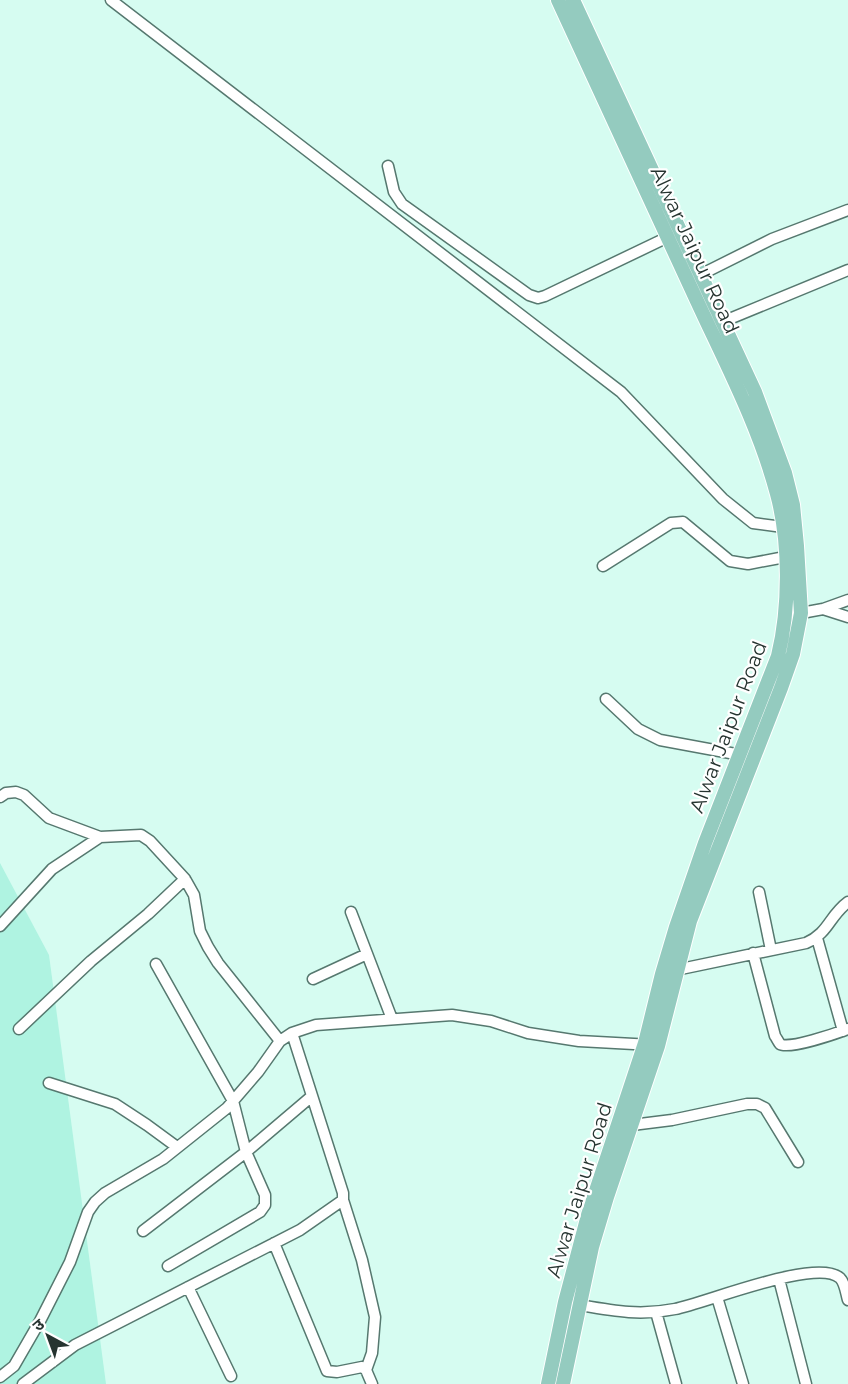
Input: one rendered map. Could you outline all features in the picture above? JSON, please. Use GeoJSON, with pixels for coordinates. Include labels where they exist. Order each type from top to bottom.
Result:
{"type":"FeatureCollection","features":[{"type":"Feature","properties":{"kind":"main road","name":"Alwar Jaipur Road"},"geometry":{"type":"LineString","coordinates":[[548,1384],[565,1302],[588,1215],[651,1045],[703,885],[781,688],[793,654],[801,613],[792,505],[785,473],[755,392],[722,322],[702,296],[668,237],[558,0]]}},
{"type":"Feature","properties":{"kind":"main road","name":"Alwar Jaipur Road"},"geometry":{"type":"LineString","coordinates":[[563,1384],[592,1247],[632,1125],[651,1045],[662,974],[689,885],[778,656],[783,635],[785,557],[783,527],[777,496],[759,438],[702,296],[700,275],[573,0]]}},
{"type":"Feature","properties":{"kind":"street"},"geometry":{"type":"LineString","coordinates":[[111,0],[621,392],[723,499],[753,523],[783,527]]}},
{"type":"Feature","properties":{"kind":"street"},"geometry":{"type":"LineString","coordinates":[[388,166],[394,192],[402,204],[500,276],[534,297],[545,296],[668,237]]}},
{"type":"Feature","properties":{"kind":"street"},"geometry":{"type":"LineString","coordinates":[[700,275],[772,239],[848,210]]}},
{"type":"Feature","properties":{"kind":"street"},"geometry":{"type":"LineString","coordinates":[[722,322],[848,270]]}},
{"type":"Feature","properties":{"kind":"street"},"geometry":{"type":"LineString","coordinates":[[603,566],[677,521],[683,522],[730,561],[748,564],[785,557]]}},
{"type":"Feature","properties":{"kind":"street"},"geometry":{"type":"LineString","coordinates":[[784,616],[823,609],[848,600]]}},
{"type":"Feature","properties":{"kind":"street"},"geometry":{"type":"LineString","coordinates":[[823,609],[848,617]]}},
{"type":"Feature","properties":{"kind":"street"},"geometry":{"type":"LineString","coordinates":[[606,699],[638,729],[660,740],[741,755]]}},
{"type":"Feature","properties":{"kind":"street"},"geometry":{"type":"LineString","coordinates":[[0,797],[12,792],[24,795],[49,818],[100,837],[141,835],[150,841],[185,879],[194,895],[200,931],[218,963],[280,1041]]}},
{"type":"Feature","properties":{"kind":"street"},"geometry":{"type":"LineString","coordinates":[[1,922],[52,869],[100,837]]}},
{"type":"Feature","properties":{"kind":"street"},"geometry":{"type":"LineString","coordinates":[[19,1029],[91,960],[148,914],[185,879]]}},
{"type":"Feature","properties":{"kind":"street"},"geometry":{"type":"LineString","coordinates":[[759,892],[771,950]]}},
{"type":"Feature","properties":{"kind":"street"},"geometry":{"type":"LineString","coordinates":[[676,970],[817,939],[838,909],[848,902]]}},
{"type":"Feature","properties":{"kind":"street"},"geometry":{"type":"LineString","coordinates":[[351,912],[392,1019]]}},
{"type":"Feature","properties":{"kind":"street"},"geometry":{"type":"LineString","coordinates":[[753,953],[775,1036],[779,1044],[793,1045],[845,1030],[817,939]]}},
{"type":"Feature","properties":{"kind":"street"},"geometry":{"type":"LineString","coordinates":[[313,979],[367,954]]}},
{"type":"Feature","properties":{"kind":"street"},"geometry":{"type":"LineString","coordinates":[[156,964],[233,1101],[246,1152],[265,1195],[265,1205],[260,1212],[168,1266]]}},
{"type":"Feature","properties":{"kind":"street"},"geometry":{"type":"LineString","coordinates":[[0,1377],[14,1365],[40,1321],[70,1262],[88,1212],[95,1202],[105,1193],[163,1159],[227,1108],[258,1072],[280,1041],[292,1033],[316,1025],[452,1015],[490,1022],[528,1033],[579,1041],[651,1045]]}},
{"type":"Feature","properties":{"kind":"street"},"geometry":{"type":"LineString","coordinates":[[292,1033],[343,1193],[375,1317],[372,1353],[366,1370],[372,1384]]}},
{"type":"Feature","properties":{"kind":"street"},"geometry":{"type":"LineString","coordinates":[[49,1083],[115,1104],[177,1148]]}},
{"type":"Feature","properties":{"kind":"street"},"geometry":{"type":"LineString","coordinates":[[143,1231],[246,1152],[312,1096]]}},
{"type":"Feature","properties":{"kind":"street"},"geometry":{"type":"LineString","coordinates":[[632,1125],[757,1104],[765,1108],[798,1162]]}},
{"type":"Feature","properties":{"kind":"street"},"geometry":{"type":"LineString","coordinates":[[23,1384],[75,1345],[300,1230],[343,1200]]}},
{"type":"Feature","properties":{"kind":"street"},"geometry":{"type":"LineString","coordinates":[[274,1243],[327,1371],[337,1372],[357,1366],[366,1370]]}},
{"type":"Feature","properties":{"kind":"street"},"geometry":{"type":"LineString","coordinates":[[579,1305],[623,1313],[656,1312],[676,1309],[804,1273],[833,1275],[840,1278],[848,1299]]}},
{"type":"Feature","properties":{"kind":"street"},"geometry":{"type":"LineString","coordinates":[[779,1279],[806,1384]]}},
{"type":"Feature","properties":{"kind":"street"},"geometry":{"type":"LineString","coordinates":[[188,1287],[231,1376]]}},
{"type":"Feature","properties":{"kind":"street"},"geometry":{"type":"LineString","coordinates":[[717,1297],[743,1384]]}},
{"type":"Feature","properties":{"kind":"street"},"geometry":{"type":"LineString","coordinates":[[656,1312],[676,1384]]}},
{"type":"Feature","properties":{"kind":"green space"},"geometry":{"type":"Polygon","coordinates":[[[0,863],[49,955],[106,1384],[0,1384],[0,863]]]}}]}
